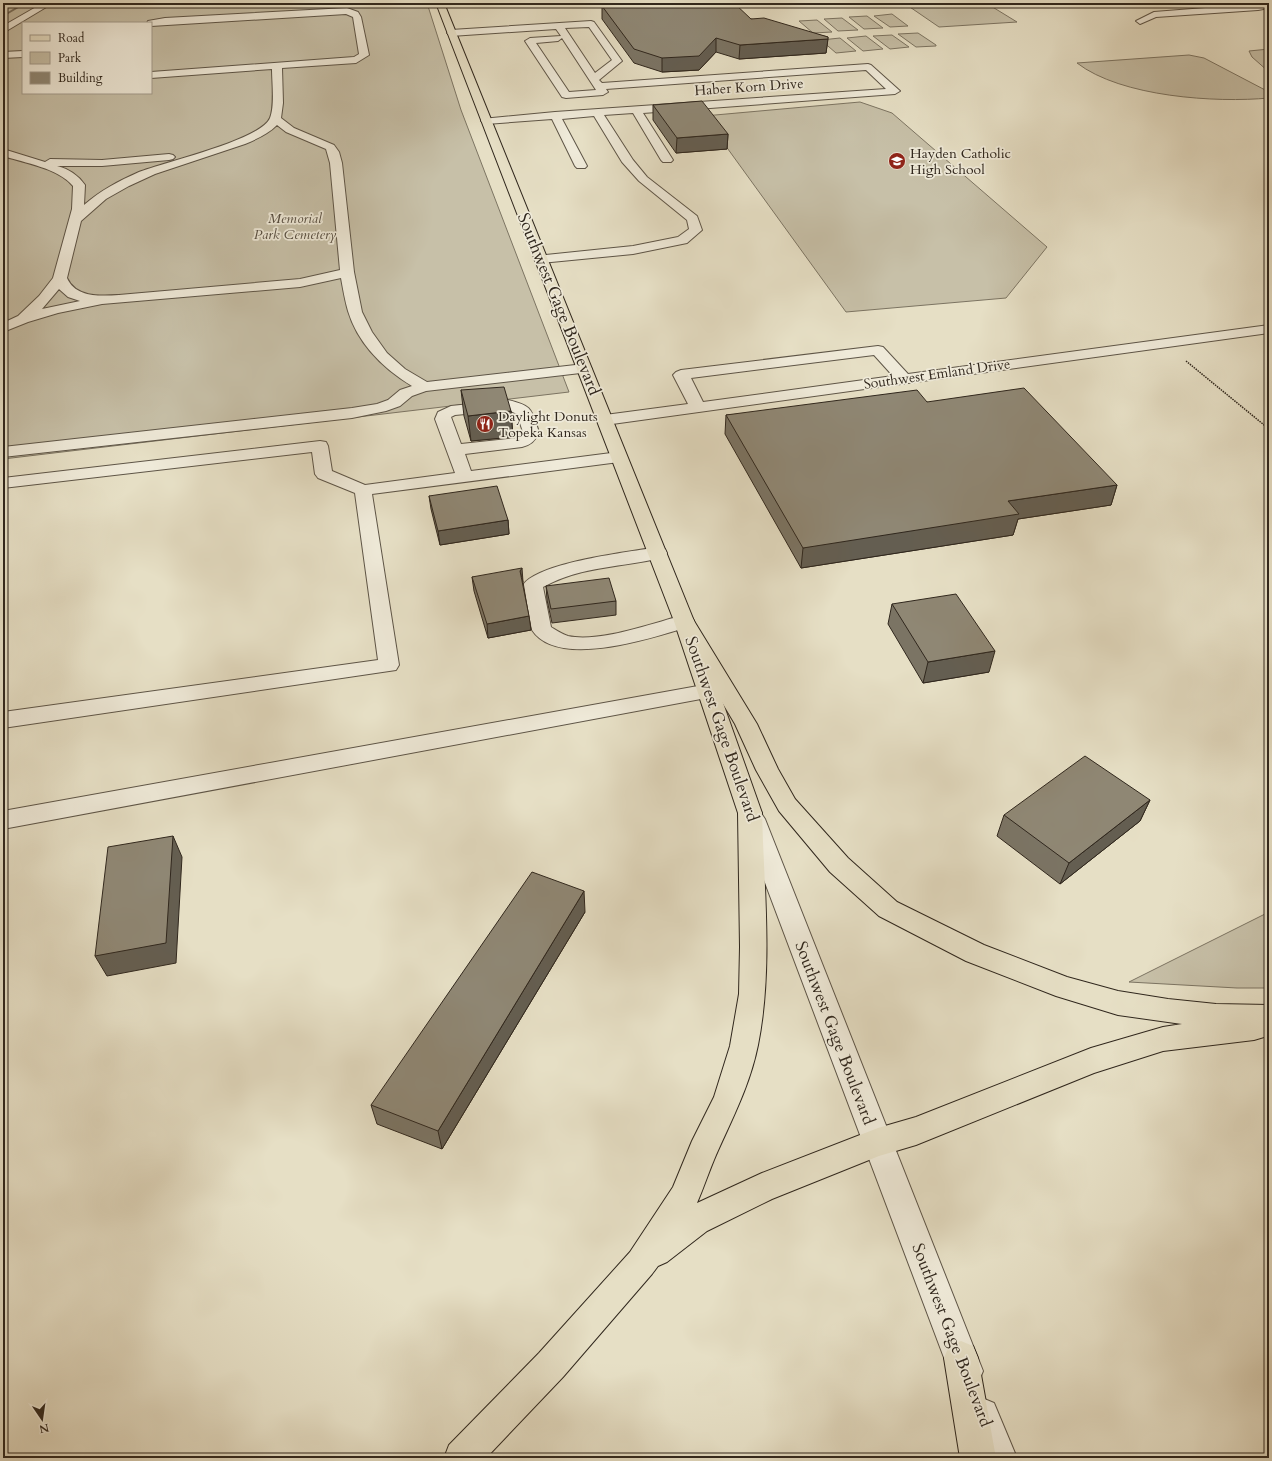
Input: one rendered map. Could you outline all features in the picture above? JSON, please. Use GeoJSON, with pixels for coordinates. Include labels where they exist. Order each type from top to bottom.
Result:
{"type":"FeatureCollection","features":[{"type":"Feature","properties":{"kind":"main road","name":"Southwest Gage Boulevard"},"geometry":{"type":"LineString","coordinates":[[440,3],[684,620],[750,813]]}},
{"type":"Feature","properties":{"kind":"main road"},"geometry":{"type":"LineString","coordinates":[[684,620],[746,724],[767,770],[787,805],[839,865],[888,910],[975,953],[1021,972],[1073,990],[1118,1003],[1168,1012],[1216,1016],[1269,1017]]}},
{"type":"Feature","properties":{"kind":"main road"},"geometry":{"type":"LineString","coordinates":[[462,1458],[551,1365],[641,1263],[684,1198],[703,1151],[728,1099],[744,1046],[752,994],[753,947],[750,813]]}},
{"type":"Feature","properties":{"kind":"main road"},"geometry":{"type":"LineString","coordinates":[[641,1263],[696,1220],[762,1188],[878,1142],[916,1131],[1091,1061],[1156,1042],[1269,1026]]}},
{"type":"Feature","properties":{"kind":"main road"},"geometry":{"type":"LineString","coordinates":[[961,1358],[978,1458]]}},
{"type":"Feature","properties":{"kind":"street"},"geometry":{"type":"LineString","coordinates":[[3,30],[49,3]]}},
{"type":"Feature","properties":{"kind":"street"},"geometry":{"type":"LineString","coordinates":[[275,3],[276,15]]}},
{"type":"Feature","properties":{"kind":"street"},"geometry":{"type":"LineString","coordinates":[[1140,21],[1154,15],[1269,5]]}},
{"type":"Feature","properties":{"kind":"street"},"geometry":{"type":"LineString","coordinates":[[152,23],[339,11],[352,12],[357,17],[364,55],[356,60],[152,75]]}},
{"type":"Feature","properties":{"kind":"street"},"geometry":{"type":"LineString","coordinates":[[452,33],[591,24],[617,61],[599,86]]}},
{"type":"Feature","properties":{"kind":"street"},"geometry":{"type":"LineString","coordinates":[[559,26],[607,98],[614,104]]}},
{"type":"Feature","properties":{"kind":"street"},"geometry":{"type":"LineString","coordinates":[[567,38],[530,41],[566,95],[599,86],[868,67],[881,78]]}},
{"type":"Feature","properties":{"kind":"street"},"geometry":{"type":"LineString","coordinates":[[3,55],[22,54]]}},
{"type":"Feature","properties":{"kind":"street"},"geometry":{"type":"LineString","coordinates":[[75,220],[94,202],[112,190],[163,167],[214,151],[260,134],[271,126],[276,119],[277,66]]}},
{"type":"Feature","properties":{"kind":"street"},"geometry":{"type":"LineString","coordinates":[[865,80],[881,78]]}},
{"type":"Feature","properties":{"kind":"street","name":"Haber Korn Drive"},"geometry":{"type":"LineString","coordinates":[[486,121],[597,112],[614,104],[636,109],[895,91],[881,78]]}},
{"type":"Feature","properties":{"kind":"street"},"geometry":{"type":"LineString","coordinates":[[636,109],[667,160]]}},
{"type":"Feature","properties":{"kind":"street"},"geometry":{"type":"LineString","coordinates":[[541,259],[633,250],[682,240],[696,230],[693,219],[643,180],[633,168],[597,112]]}},
{"type":"Feature","properties":{"kind":"street"},"geometry":{"type":"LineString","coordinates":[[555,115],[581,166]]}},
{"type":"Feature","properties":{"kind":"street"},"geometry":{"type":"LineString","coordinates":[[276,119],[290,130],[330,147],[333,152],[336,163],[347,272],[356,312],[365,333],[382,356],[400,372],[424,387]]}},
{"type":"Feature","properties":{"kind":"street"},"geometry":{"type":"LineString","coordinates":[[32,161],[65,163],[134,161],[214,151]]}},
{"type":"Feature","properties":{"kind":"street"},"geometry":{"type":"LineString","coordinates":[[3,152],[56,168],[71,176],[79,185],[78,209],[60,278],[44,299],[23,319]]}},
{"type":"Feature","properties":{"kind":"street"},"geometry":{"type":"LineString","coordinates":[[3,328],[23,319],[56,309],[116,300],[300,282],[322,279],[347,272]]}},
{"type":"Feature","properties":{"kind":"street"},"geometry":{"type":"LineString","coordinates":[[60,278],[65,288],[76,295],[95,299],[116,300]]}},
{"type":"Feature","properties":{"kind":"street","name":"Southwest Emland Drive"},"geometry":{"type":"LineString","coordinates":[[605,420],[1269,329]]}},
{"type":"Feature","properties":{"kind":"street"},"geometry":{"type":"LineString","coordinates":[[698,407],[680,375],[878,350],[904,379]]}},
{"type":"Feature","properties":{"kind":"street"},"geometry":{"type":"LineString","coordinates":[[3,452],[352,413],[380,408],[394,403],[406,393],[424,387],[584,369]]}},
{"type":"Feature","properties":{"kind":"street"},"geometry":{"type":"LineString","coordinates":[[455,450],[522,442],[530,438],[531,432],[524,411],[517,407],[508,405],[451,411],[444,414],[443,419],[465,477]]}},
{"type":"Feature","properties":{"kind":"street"},"geometry":{"type":"LineString","coordinates":[[3,483],[320,446],[324,474],[363,490],[619,457]]}},
{"type":"Feature","properties":{"kind":"street"},"geometry":{"type":"LineString","coordinates":[[3,720],[389,666],[363,490]]}},
{"type":"Feature","properties":{"kind":"street"},"geometry":{"type":"LineString","coordinates":[[658,553],[583,564],[550,575],[533,585],[542,630],[562,641],[586,644],[649,632],[684,620]]}},
{"type":"Feature","properties":{"kind":"street"},"geometry":{"type":"LineString","coordinates":[[3,820],[708,691]]}},
{"type":"Feature","properties":{"kind":"street","name":"Southwest Gage Boulevard"},"geometry":{"type":"LineString","coordinates":[[750,813],[999,1458]]}},
{"type":"Feature","properties":{"kind":"path"},"geometry":{"type":"LineString","coordinates":[[1164,343],[1269,429]]}},
{"type":"Feature","properties":{"kind":"green space","name":"Memorial Park Cemetery"},"geometry":{"type":"Polygon","coordinates":[[[3,3],[427,3],[461,110],[569,392],[3,459],[3,3]]]}},
{"type":"Feature","properties":{"kind":"green space"},"geometry":{"type":"Polygon","coordinates":[[[904,3],[986,3],[1017,22],[939,27],[904,3]]]}},
{"type":"Feature","properties":{"kind":"green space"},"geometry":{"type":"Polygon","coordinates":[[[892,14],[908,26],[890,27],[874,16],[892,14]]]}},
{"type":"Feature","properties":{"kind":"green space"},"geometry":{"type":"Polygon","coordinates":[[[867,16],[883,28],[864,29],[849,17],[867,16]]]}},
{"type":"Feature","properties":{"kind":"green space"},"geometry":{"type":"Polygon","coordinates":[[[842,18],[858,30],[838,31],[824,19],[842,18]]]}},
{"type":"Feature","properties":{"kind":"green space"},"geometry":{"type":"Polygon","coordinates":[[[817,20],[832,32],[813,33],[799,21],[817,20]]]}},
{"type":"Feature","properties":{"kind":"green space"},"geometry":{"type":"Polygon","coordinates":[[[918,33],[936,46],[916,47],[898,34],[918,33]]]}},
{"type":"Feature","properties":{"kind":"green space"},"geometry":{"type":"Polygon","coordinates":[[[892,35],[909,47],[890,49],[873,36],[892,35]]]}},
{"type":"Feature","properties":{"kind":"green space"},"geometry":{"type":"Polygon","coordinates":[[[866,36],[883,49],[863,51],[847,38],[866,36]]]}},
{"type":"Feature","properties":{"kind":"green space"},"geometry":{"type":"Polygon","coordinates":[[[840,38],[856,51],[836,53],[821,40],[840,38]]]}},
{"type":"Feature","properties":{"kind":"green space"},"geometry":{"type":"Polygon","coordinates":[[[1269,49],[1269,72],[1252,57],[1249,51],[1269,49]]]}},
{"type":"Feature","properties":{"kind":"green space"},"geometry":{"type":"Polygon","coordinates":[[[1189,55],[1204,58],[1269,92],[1269,98],[1223,99],[1170,95],[1118,84],[1077,63],[1189,55]]]}},
{"type":"Feature","properties":{"kind":"green space"},"geometry":{"type":"Polygon","coordinates":[[[860,102],[892,113],[1047,247],[1006,298],[846,312],[704,116],[860,102]]]}},
{"type":"Feature","properties":{"kind":"green space"},"geometry":{"type":"Polygon","coordinates":[[[1269,912],[1269,988],[1237,988],[1129,982],[1269,912]]]}},
{"type":"Feature","properties":{"kind":"building"},"geometry":{"type":"Polygon","coordinates":[[[655,3],[734,3],[751,19],[764,18],[828,37],[828,39],[740,45],[716,38],[699,56],[662,58],[634,49],[602,6],[655,3]]]}},
{"type":"Feature","properties":{"kind":"building"},"geometry":{"type":"Polygon","coordinates":[[[702,101],[728,134],[677,138],[653,105],[702,101]]]}},
{"type":"Feature","properties":{"kind":"building"},"geometry":{"type":"Polygon","coordinates":[[[504,387],[511,411],[468,416],[461,390],[504,387]]]}},
{"type":"Feature","properties":{"kind":"building"},"geometry":{"type":"Polygon","coordinates":[[[1024,388],[1117,485],[1008,501],[1019,514],[803,548],[726,415],[917,390],[927,402],[1024,388]]]}},
{"type":"Feature","properties":{"kind":"building"},"geometry":{"type":"Polygon","coordinates":[[[497,486],[508,520],[438,531],[429,496],[497,486]]]}},
{"type":"Feature","properties":{"kind":"building"},"geometry":{"type":"Polygon","coordinates":[[[522,568],[520,571],[529,616],[487,624],[472,577],[522,568]]]}},
{"type":"Feature","properties":{"kind":"building"},"geometry":{"type":"Polygon","coordinates":[[[609,578],[616,601],[551,609],[546,586],[609,578]]]}},
{"type":"Feature","properties":{"kind":"building"},"geometry":{"type":"Polygon","coordinates":[[[956,594],[995,651],[928,662],[892,604],[956,594]]]}},
{"type":"Feature","properties":{"kind":"building"},"geometry":{"type":"Polygon","coordinates":[[[1085,756],[1150,800],[1069,863],[1004,815],[1085,756]]]}},
{"type":"Feature","properties":{"kind":"building"},"geometry":{"type":"Polygon","coordinates":[[[173,836],[166,943],[95,956],[108,847],[173,836]]]}},
{"type":"Feature","properties":{"kind":"building"},"geometry":{"type":"Polygon","coordinates":[[[532,872],[584,891],[438,1131],[371,1105],[532,872]]]}},
{"type":"Feature","properties":{"kind":"waterway"},"geometry":{"type":"LineString","coordinates":[[3,16],[25,3]]}},
{"type":"Feature","properties":{"kind":"place","name":"Hayden Catholic High School"},"geometry":{"type":"Point","coordinates":[897,161]}},
{"type":"Feature","properties":{"kind":"place","name":"Daylight Donuts Topeka Kansas"},"geometry":{"type":"Point","coordinates":[485,424]}}]}
